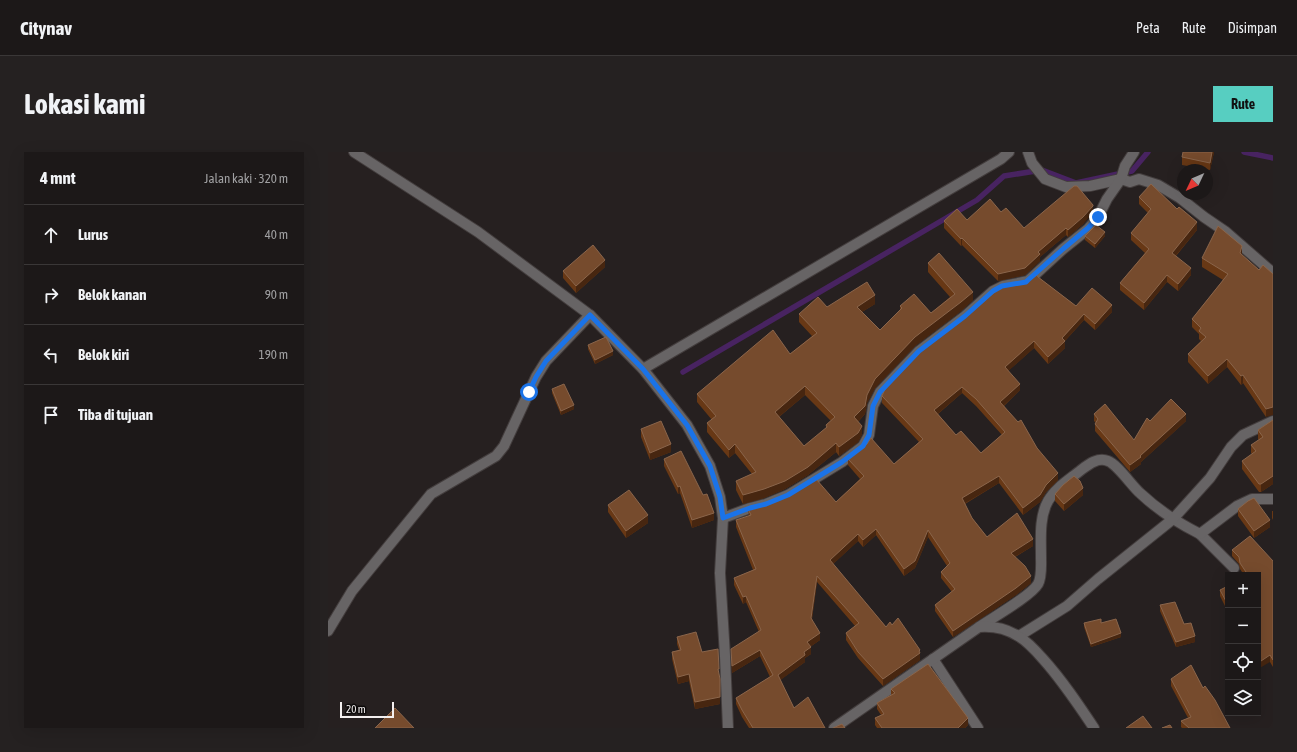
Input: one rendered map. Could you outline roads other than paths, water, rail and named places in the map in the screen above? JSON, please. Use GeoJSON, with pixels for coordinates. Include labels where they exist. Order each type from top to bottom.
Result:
{"type":"FeatureCollection","features":[{"type":"Feature","properties":{"kind":"street"},"geometry":{"type":"LineString","coordinates":[[354,152],[478,232],[590,315],[643,369],[687,425],[710,466],[720,497],[723,518],[720,573],[728,728]]}},
{"type":"Feature","properties":{"kind":"street"},"geometry":{"type":"LineString","coordinates":[[643,369],[994,163],[1009,152]]}},
{"type":"Feature","properties":{"kind":"street"},"geometry":{"type":"LineString","coordinates":[[1028,152],[1032,163],[1045,179],[1066,187],[1090,186],[1122,175]]}},
{"type":"Feature","properties":{"kind":"street"},"geometry":{"type":"LineString","coordinates":[[723,518],[788,495],[842,462],[863,446],[869,435],[873,406],[880,392],[919,351],[965,316],[993,291],[1002,286],[1026,282],[1094,223],[1134,152]]}},
{"type":"Feature","properties":{"kind":"street"},"geometry":{"type":"LineString","coordinates":[[1122,175],[1130,182],[1139,179],[1158,185],[1180,198],[1226,232],[1273,273]]}},
{"type":"Feature","properties":{"kind":"street"},"geometry":{"type":"LineString","coordinates":[[328,631],[352,591],[431,494],[496,456],[504,446],[536,377],[546,361],[590,315]]}},
{"type":"Feature","properties":{"kind":"street"},"geometry":{"type":"LineString","coordinates":[[1019,636],[1067,606],[1098,579],[1173,519],[1210,478],[1231,447],[1242,435],[1273,421]]}},
{"type":"Feature","properties":{"kind":"street"},"geometry":{"type":"LineString","coordinates":[[834,728],[888,689],[933,660],[1018,601],[1038,585],[1041,574],[1042,519],[1048,501],[1052,494],[1065,482],[1091,463],[1101,459],[1111,462],[1140,493],[1173,519],[1200,534],[1234,568]]}},
{"type":"Feature","properties":{"kind":"street"},"geometry":{"type":"LineString","coordinates":[[1200,534],[1237,506],[1252,499],[1273,499]]}},
{"type":"Feature","properties":{"kind":"street"},"geometry":{"type":"LineString","coordinates":[[979,627],[1012,632],[1036,650],[1058,676],[1094,728]]}},
{"type":"Feature","properties":{"kind":"street"},"geometry":{"type":"LineString","coordinates":[[933,660],[978,728]]}},
{"type":"Feature","properties":{"kind":"waterway"},"geometry":{"type":"LineString","coordinates":[[683,372],[977,200],[1004,176],[1042,170],[1076,183],[1132,171],[1148,152]]}},
{"type":"Feature","properties":{"kind":"waterway"},"geometry":{"type":"LineString","coordinates":[[1244,152],[1273,158]]}}]}
